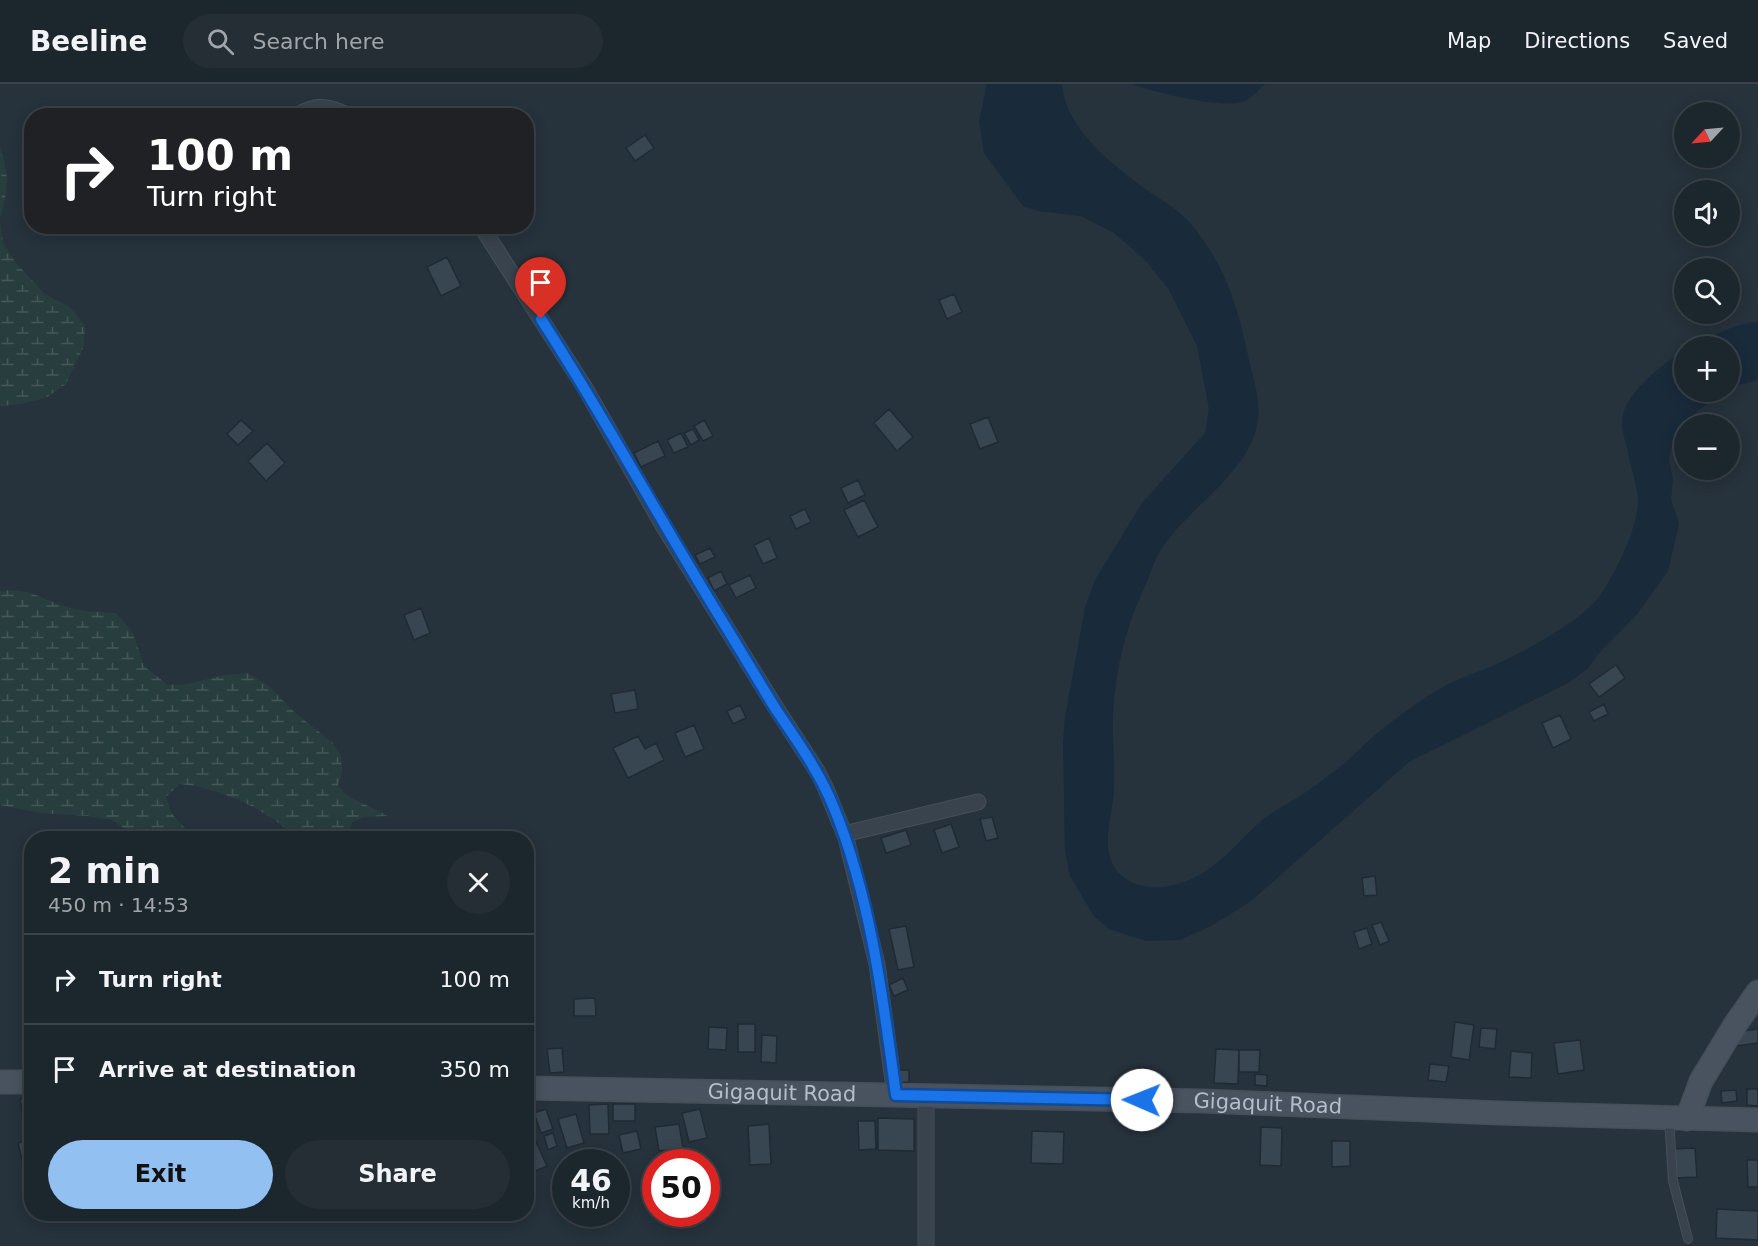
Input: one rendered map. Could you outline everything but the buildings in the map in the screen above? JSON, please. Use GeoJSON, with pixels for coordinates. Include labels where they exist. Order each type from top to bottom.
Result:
{"type":"FeatureCollection","features":[{"type":"Feature","properties":{"kind":"main road"},"geometry":{"type":"LineString","coordinates":[[1678,1118],[1758,992]]}},
{"type":"Feature","properties":{"kind":"main road"},"geometry":{"type":"LineString","coordinates":[[0,1082],[24,1082]]}},
{"type":"Feature","properties":{"kind":"main road","name":"Gigaquit Road"},"geometry":{"type":"LineString","coordinates":[[534,1088],[1212,1101],[1758,1120]]}},
{"type":"Feature","properties":{"kind":"street"},"geometry":{"type":"LineString","coordinates":[[310,108],[328,108]]}},
{"type":"Feature","properties":{"kind":"street"},"geometry":{"type":"LineString","coordinates":[[486,234],[585,388],[664,527],[817,771],[844,834],[877,964],[896,1095]]}},
{"type":"Feature","properties":{"kind":"street"},"geometry":{"type":"LineString","coordinates":[[844,834],[978,802]]}},
{"type":"Feature","properties":{"kind":"street"},"geometry":{"type":"LineString","coordinates":[[926,1096],[926,1246]]}},
{"type":"Feature","properties":{"kind":"lane"},"geometry":{"type":"LineString","coordinates":[[1678,1118],[1673,1181],[1688,1239]]}},
{"type":"Feature","properties":{"kind":"green space"},"geometry":{"type":"Polygon","coordinates":[[[0,148],[7,184],[0,219],[0,148]]]}},
{"type":"Feature","properties":{"kind":"green space"},"geometry":{"type":"Polygon","coordinates":[[[0,222],[3,243],[17,264],[45,294],[70,307],[85,326],[84,346],[66,384],[46,398],[0,406],[0,222]]]}},
{"type":"Feature","properties":{"kind":"green space"},"geometry":{"type":"Polygon","coordinates":[[[10,590],[26,592],[70,608],[116,613],[133,632],[144,666],[168,685],[187,684],[225,675],[247,673],[268,685],[293,711],[333,743],[341,756],[342,772],[338,785],[346,795],[388,816],[364,817],[352,822],[350,831],[288,831],[257,809],[227,795],[180,784],[166,797],[172,814],[188,831],[127,831],[113,820],[40,813],[0,805],[0,591],[10,590]]]}},
{"type":"Feature","properties":{"kind":"water"},"geometry":{"type":"Polygon","coordinates":[[[987,84],[1062,84],[1065,100],[1072,116],[1093,145],[1121,170],[1186,218],[1213,255],[1235,305],[1257,392],[1257,425],[1250,445],[1239,464],[1176,530],[1154,562],[1134,612],[1119,662],[1114,697],[1114,786],[1108,848],[1111,861],[1118,871],[1126,879],[1136,884],[1148,887],[1172,886],[1196,877],[1217,863],[1264,818],[1322,780],[1420,701],[1451,683],[1520,653],[1550,636],[1590,607],[1618,565],[1630,537],[1637,511],[1635,481],[1622,425],[1624,411],[1629,401],[1645,381],[1674,358],[1674,402],[1709,402],[1694,414],[1674,414],[1674,441],[1669,459],[1673,480],[1671,499],[1679,524],[1668,571],[1638,613],[1587,669],[1570,682],[1409,762],[1251,901],[1213,925],[1180,940],[1146,941],[1109,929],[1094,916],[1070,876],[1065,850],[1063,743],[1065,717],[1085,608],[1095,580],[1142,503],[1205,433],[1209,409],[1197,346],[1168,288],[1144,259],[1114,233],[1081,216],[1039,211],[1023,206],[984,153],[979,121],[987,84]]]}},
{"type":"Feature","properties":{"kind":"water"},"geometry":{"type":"Polygon","coordinates":[[[1132,84],[1265,84],[1247,100],[1224,103],[1173,95],[1132,84]]]}},
{"type":"Feature","properties":{"kind":"water"},"geometry":{"type":"Polygon","coordinates":[[[1758,322],[1758,380],[1740,384],[1740,336],[1712,336],[1758,322]]]}},
{"type":"Feature","properties":{"kind":"route"},"geometry":{"type":"LineString","coordinates":[[541,319],[585,388],[664,527],[817,771],[834,807],[854,866],[877,964],[896,1095],[1142,1100]]}}]}
